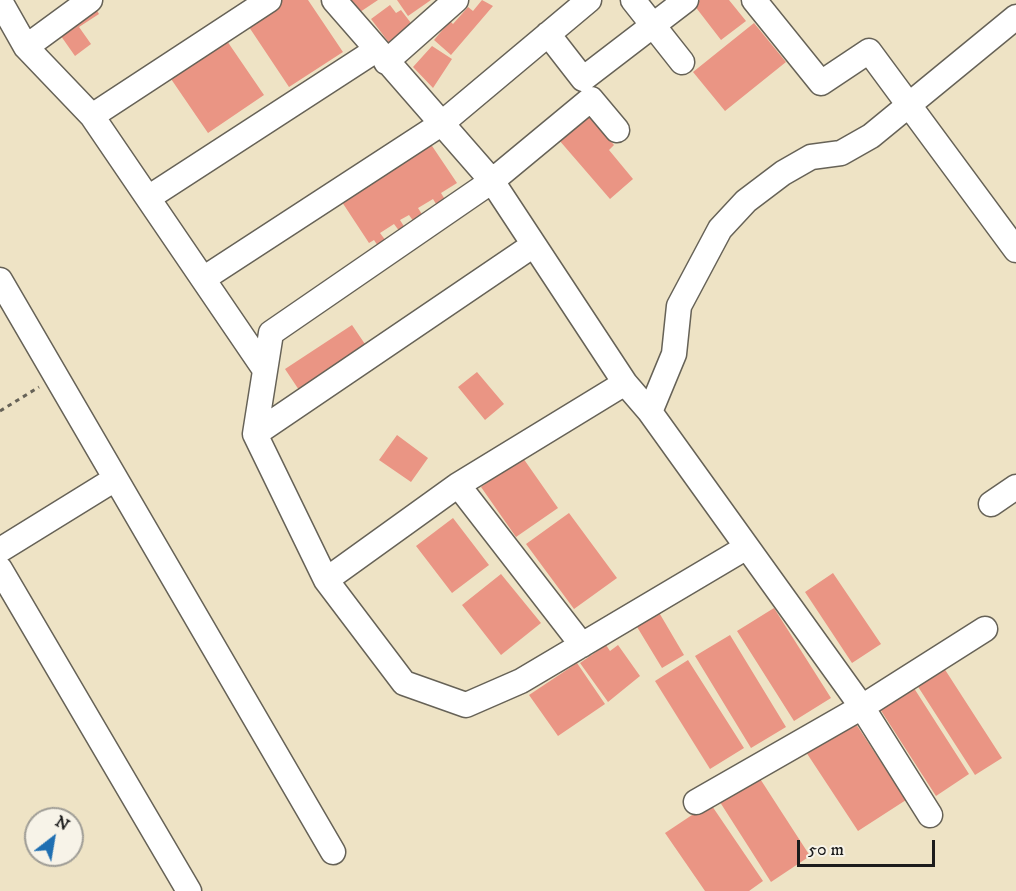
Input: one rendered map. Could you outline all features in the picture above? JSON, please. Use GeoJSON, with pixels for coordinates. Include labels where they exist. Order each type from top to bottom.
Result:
{"type":"FeatureCollection","features":[{"type":"Feature","properties":{"kind":"street"},"geometry":{"type":"LineString","coordinates":[[26,46],[90,0]]}},
{"type":"Feature","properties":{"kind":"street"},"geometry":{"type":"LineString","coordinates":[[92,116],[269,0]]}},
{"type":"Feature","properties":{"kind":"street"},"geometry":{"type":"LineString","coordinates":[[334,0],[492,181],[532,246],[625,383],[650,412],[862,706],[930,815]]}},
{"type":"Feature","properties":{"kind":"street"},"geometry":{"type":"LineString","coordinates":[[148,198],[381,56],[456,0]]}},
{"type":"Feature","properties":{"kind":"street"},"geometry":{"type":"LineString","coordinates":[[203,279],[441,124],[589,0]]}},
{"type":"Feature","properties":{"kind":"street"},"geometry":{"type":"LineString","coordinates":[[633,0],[682,62]]}},
{"type":"Feature","properties":{"kind":"street"},"geometry":{"type":"LineString","coordinates":[[548,34],[583,79],[686,0]]}},
{"type":"Feature","properties":{"kind":"street"},"geometry":{"type":"LineString","coordinates":[[754,0],[821,83],[868,51],[1016,250]]}},
{"type":"Feature","properties":{"kind":"street"},"geometry":{"type":"LineString","coordinates":[[0,1],[26,46],[92,116],[265,370]]}},
{"type":"Feature","properties":{"kind":"street"},"geometry":{"type":"LineString","coordinates":[[650,412],[674,354],[679,306],[720,229],[746,201],[783,173],[811,157],[841,153],[871,136],[1016,17]]}},
{"type":"Feature","properties":{"kind":"street"},"geometry":{"type":"LineString","coordinates":[[617,130],[591,99],[492,181],[271,333],[255,434],[326,580],[404,683],[466,705],[521,681],[747,547]]}},
{"type":"Feature","properties":{"kind":"street"},"geometry":{"type":"LineString","coordinates":[[255,434],[532,246]]}},
{"type":"Feature","properties":{"kind":"street"},"geometry":{"type":"LineString","coordinates":[[0,280],[333,852]]}},
{"type":"Feature","properties":{"kind":"street"},"geometry":{"type":"LineString","coordinates":[[326,580],[458,485],[625,383]]}},
{"type":"Feature","properties":{"kind":"street"},"geometry":{"type":"LineString","coordinates":[[0,550],[116,479]]}},
{"type":"Feature","properties":{"kind":"street"},"geometry":{"type":"LineString","coordinates":[[458,485],[582,645]]}},
{"type":"Feature","properties":{"kind":"street"},"geometry":{"type":"LineString","coordinates":[[991,504],[1016,487]]}},
{"type":"Feature","properties":{"kind":"street"},"geometry":{"type":"LineString","coordinates":[[0,569],[189,891]]}},
{"type":"Feature","properties":{"kind":"street"},"geometry":{"type":"LineString","coordinates":[[696,802],[862,706],[985,629]]}},
{"type":"Feature","properties":{"kind":"path"},"geometry":{"type":"LineString","coordinates":[[0,411],[56,376]]}},
{"type":"Feature","properties":{"kind":"building"},"geometry":{"type":"Polygon","coordinates":[[[276,0],[308,0],[343,52],[289,87],[245,21],[276,0]]]}},
{"type":"Feature","properties":{"kind":"building"},"geometry":{"type":"Polygon","coordinates":[[[347,0],[378,0],[357,14],[347,0]]]}},
{"type":"Feature","properties":{"kind":"building"},"geometry":{"type":"Polygon","coordinates":[[[397,0],[431,0],[408,16],[397,0]]]}},
{"type":"Feature","properties":{"kind":"building"},"geometry":{"type":"Polygon","coordinates":[[[482,0],[493,6],[451,55],[434,40],[450,21],[453,24],[468,7],[473,11],[482,0]]]}},
{"type":"Feature","properties":{"kind":"building"},"geometry":{"type":"Polygon","coordinates":[[[700,0],[729,0],[746,21],[721,40],[694,5],[700,0]]]}},
{"type":"Feature","properties":{"kind":"building"},"geometry":{"type":"Polygon","coordinates":[[[93,4],[99,14],[79,27],[91,44],[75,56],[56,29],[93,4]]]}},
{"type":"Feature","properties":{"kind":"building"},"geometry":{"type":"Polygon","coordinates":[[[390,5],[396,13],[401,10],[414,27],[390,44],[371,19],[390,5]]]}},
{"type":"Feature","properties":{"kind":"building"},"geometry":{"type":"Polygon","coordinates":[[[754,23],[786,62],[725,111],[693,72],[754,23]]]}},
{"type":"Feature","properties":{"kind":"building"},"geometry":{"type":"Polygon","coordinates":[[[225,38],[264,95],[208,133],[169,76],[225,38]]]}},
{"type":"Feature","properties":{"kind":"building"},"geometry":{"type":"Polygon","coordinates":[[[432,46],[452,59],[433,88],[413,67],[432,46]]]}},
{"type":"Feature","properties":{"kind":"building"},"geometry":{"type":"Polygon","coordinates":[[[588,115],[614,145],[609,150],[633,179],[610,199],[559,140],[588,115]]]}},
{"type":"Feature","properties":{"kind":"building"},"geometry":{"type":"Polygon","coordinates":[[[428,140],[457,183],[441,193],[446,201],[438,207],[433,199],[418,208],[423,216],[414,222],[409,215],[400,220],[405,228],[400,232],[394,224],[380,233],[386,241],[378,246],[374,240],[369,243],[340,199],[428,140]]]}},
{"type":"Feature","properties":{"kind":"building"},"geometry":{"type":"Polygon","coordinates":[[[352,325],[367,347],[301,393],[285,369],[352,325]]]}},
{"type":"Feature","properties":{"kind":"building"},"geometry":{"type":"Polygon","coordinates":[[[477,372],[504,404],[485,420],[458,387],[477,372]]]}},
{"type":"Feature","properties":{"kind":"building"},"geometry":{"type":"Polygon","coordinates":[[[397,435],[428,458],[411,482],[379,460],[397,435]]]}},
{"type":"Feature","properties":{"kind":"building"},"geometry":{"type":"Polygon","coordinates":[[[523,458],[558,508],[516,537],[481,487],[523,458]]]}},
{"type":"Feature","properties":{"kind":"building"},"geometry":{"type":"Polygon","coordinates":[[[569,513],[617,578],[574,609],[526,544],[569,513]]]}},
{"type":"Feature","properties":{"kind":"building"},"geometry":{"type":"Polygon","coordinates":[[[453,518],[489,565],[452,593],[416,546],[453,518]]]}},
{"type":"Feature","properties":{"kind":"building"},"geometry":{"type":"Polygon","coordinates":[[[833,573],[881,644],[852,663],[805,592],[833,573]]]}},
{"type":"Feature","properties":{"kind":"building"},"geometry":{"type":"Polygon","coordinates":[[[501,574],[541,623],[501,655],[462,605],[501,574]]]}},
{"type":"Feature","properties":{"kind":"building"},"geometry":{"type":"Polygon","coordinates":[[[654,604],[684,655],[662,668],[631,617],[654,604]]]}},
{"type":"Feature","properties":{"kind":"building"},"geometry":{"type":"Polygon","coordinates":[[[774,608],[831,698],[794,721],[737,631],[774,608]]]}},
{"type":"Feature","properties":{"kind":"building"},"geometry":{"type":"Polygon","coordinates":[[[730,635],[786,727],[751,748],[695,656],[730,635]]]}},
{"type":"Feature","properties":{"kind":"building"},"geometry":{"type":"Polygon","coordinates":[[[606,645],[610,651],[618,645],[640,676],[608,702],[580,663],[606,645]]]}},
{"type":"Feature","properties":{"kind":"building"},"geometry":{"type":"Polygon","coordinates":[[[688,660],[744,748],[710,769],[655,681],[688,660]]]}},
{"type":"Feature","properties":{"kind":"building"},"geometry":{"type":"Polygon","coordinates":[[[577,663],[605,704],[558,736],[529,695],[577,663]]]}},
{"type":"Feature","properties":{"kind":"building"},"geometry":{"type":"Polygon","coordinates":[[[942,665],[1002,758],[975,775],[915,682],[942,665]]]}},
{"type":"Feature","properties":{"kind":"building"},"geometry":{"type":"Polygon","coordinates":[[[912,685],[969,774],[936,796],[878,706],[912,685]]]}},
{"type":"Feature","properties":{"kind":"building"},"geometry":{"type":"Polygon","coordinates":[[[854,721],[906,800],[858,831],[806,752],[854,721]]]}},
{"type":"Feature","properties":{"kind":"building"},"geometry":{"type":"Polygon","coordinates":[[[757,774],[810,856],[771,882],[718,799],[757,774]]]}},
{"type":"Feature","properties":{"kind":"building"},"geometry":{"type":"Polygon","coordinates":[[[710,803],[763,881],[749,891],[705,891],[665,833],[710,803]]]}}]}
